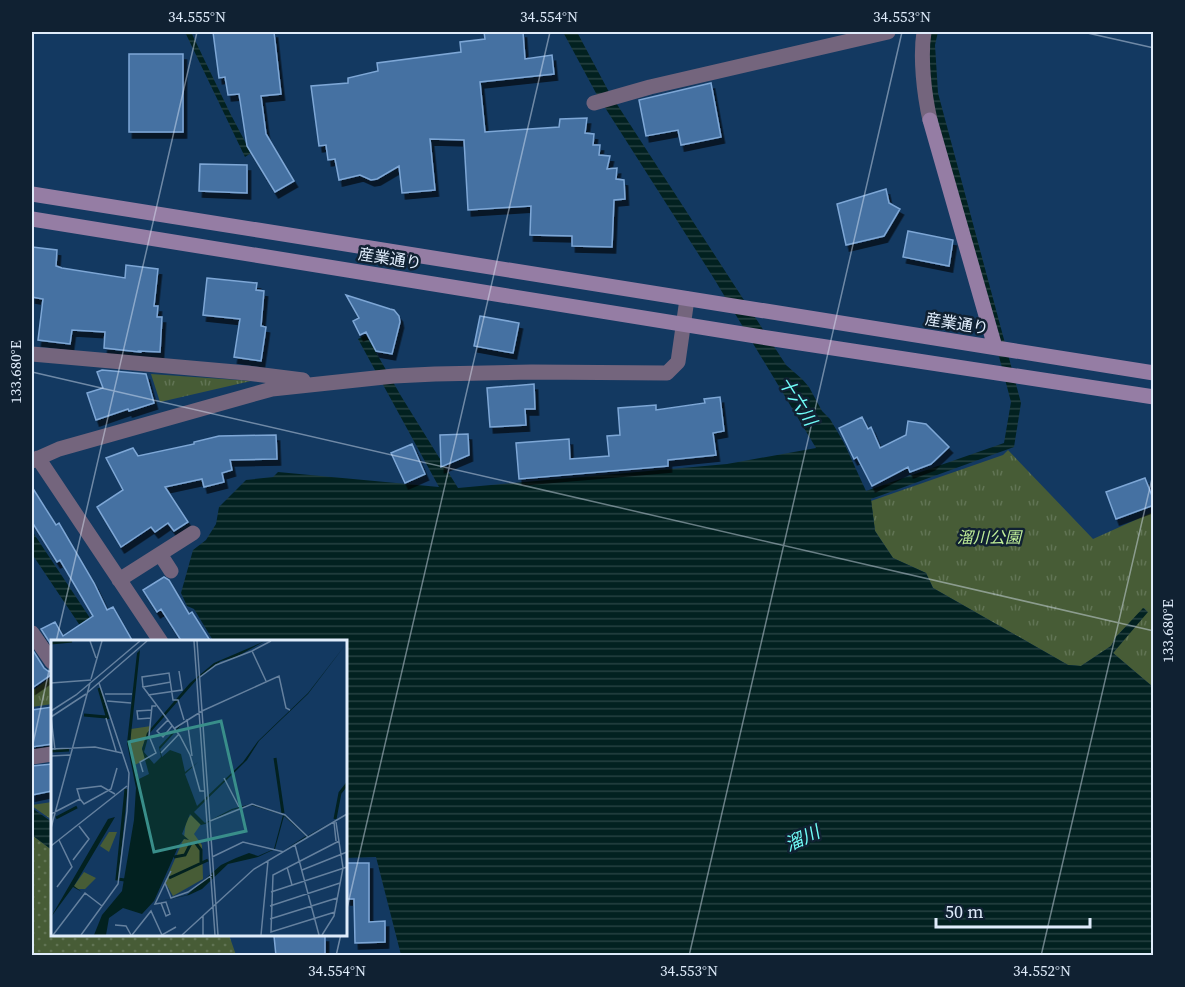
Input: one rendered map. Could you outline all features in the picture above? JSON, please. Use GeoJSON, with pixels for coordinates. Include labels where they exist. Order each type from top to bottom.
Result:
{"type":"FeatureCollection","features":[{"type":"Feature","properties":{"kind":"street"},"geometry":{"type":"LineString","coordinates":[[594,103],[650,87],[888,32]]}},
{"type":"Feature","properties":{"kind":"street"},"geometry":{"type":"LineString","coordinates":[[924,32],[922,41],[926,99],[930,120],[995,347]]}},
{"type":"Feature","properties":{"kind":"street","name":"産業通り"},"geometry":{"type":"LineString","coordinates":[[32,194],[1154,373]]}},
{"type":"Feature","properties":{"kind":"street","name":"産業通り"},"geometry":{"type":"LineString","coordinates":[[32,219],[774,339],[1154,397]]}},
{"type":"Feature","properties":{"kind":"street"},"geometry":{"type":"LineString","coordinates":[[160,640],[35,459],[58,449],[272,390],[394,376],[435,374],[667,373],[678,362],[687,299]]}},
{"type":"Feature","properties":{"kind":"street"},"geometry":{"type":"LineString","coordinates":[[32,354],[247,373],[329,383]]}},
{"type":"Feature","properties":{"kind":"street"},"geometry":{"type":"LineString","coordinates":[[119,580],[193,533]]}},
{"type":"Feature","properties":{"kind":"street"},"geometry":{"type":"LineString","coordinates":[[160,554],[171,571]]}},
{"type":"Feature","properties":{"kind":"street"},"geometry":{"type":"LineString","coordinates":[[32,633],[51,661]]}},
{"type":"Feature","properties":{"kind":"street"},"geometry":{"type":"LineString","coordinates":[[32,757],[51,754]]}},
{"type":"Feature","properties":{"kind":"green space"},"geometry":{"type":"Polygon","coordinates":[[[151,374],[251,381],[160,402],[151,374]]]}},
{"type":"Feature","properties":{"kind":"green space","name":"溜川公園"},"geometry":{"type":"Polygon","coordinates":[[[1008,450],[1093,539],[1153,512],[1153,687],[1113,653],[1147,612],[1144,608],[1116,637],[1111,646],[1081,666],[1068,665],[933,588],[926,573],[893,558],[875,531],[871,501],[1003,455],[1008,450]]]}},
{"type":"Feature","properties":{"kind":"green space"},"geometry":{"type":"Polygon","coordinates":[[[51,678],[51,704],[32,707],[32,691],[51,678]]]}},
{"type":"Feature","properties":{"kind":"green space"},"geometry":{"type":"Polygon","coordinates":[[[51,802],[51,819],[32,806],[51,802]]]}},
{"type":"Feature","properties":{"kind":"green space"},"geometry":{"type":"Polygon","coordinates":[[[32,835],[51,849],[51,936],[229,936],[236,955],[32,955],[32,835]]]}},
{"type":"Feature","properties":{"kind":"water"},"geometry":{"type":"Polygon","coordinates":[[[185,32],[191,32],[251,153],[245,157],[185,32]]]}},
{"type":"Feature","properties":{"kind":"water"},"geometry":{"type":"Polygon","coordinates":[[[563,32],[577,32],[609,92],[786,365],[809,387],[822,411],[830,419],[866,491],[1004,443],[1011,402],[930,94],[928,32],[938,32],[935,45],[938,93],[1021,403],[1014,447],[871,499],[875,531],[893,558],[926,573],[933,588],[1068,665],[1081,666],[1111,646],[1116,637],[1143,608],[1148,612],[1113,653],[1153,687],[1153,955],[401,955],[376,857],[346,858],[346,640],[213,640],[194,609],[187,606],[181,593],[193,550],[206,540],[216,524],[219,507],[246,480],[273,477],[278,472],[439,487],[358,339],[366,335],[458,488],[727,464],[816,448],[713,277],[597,95],[563,32]]]}},
{"type":"Feature","properties":{"kind":"water"},"geometry":{"type":"Polygon","coordinates":[[[32,531],[105,640],[90,640],[32,554],[32,531]]]}},
{"type":"Feature","properties":{"kind":"water"},"geometry":{"type":"Polygon","coordinates":[[[32,808],[51,821],[51,849],[32,835],[32,808]]]}},
{"type":"Feature","properties":{"kind":"building"},"geometry":{"type":"Polygon","coordinates":[[[213,32],[274,32],[281,94],[261,96],[266,134],[294,181],[275,192],[247,146],[239,94],[228,95],[225,77],[219,78],[213,32]]]}},
{"type":"Feature","properties":{"kind":"building"},"geometry":{"type":"Polygon","coordinates":[[[484,32],[523,32],[525,59],[552,55],[554,74],[480,82],[485,132],[559,127],[560,119],[587,118],[585,133],[594,134],[593,145],[600,145],[599,155],[610,156],[607,169],[617,168],[616,179],[624,180],[625,199],[614,200],[612,247],[572,246],[572,236],[530,235],[531,206],[468,210],[464,140],[430,139],[435,190],[402,193],[399,166],[377,179],[371,180],[360,175],[339,180],[335,159],[328,160],[326,145],[319,146],[311,86],[348,83],[348,78],[378,71],[377,63],[461,52],[460,42],[485,39],[484,32]]]}},
{"type":"Feature","properties":{"kind":"building"},"geometry":{"type":"Polygon","coordinates":[[[129,54],[183,54],[183,132],[129,132],[129,54]]]}},
{"type":"Feature","properties":{"kind":"building"},"geometry":{"type":"Polygon","coordinates":[[[711,83],[721,137],[681,145],[678,130],[646,136],[639,100],[711,83]]]}},
{"type":"Feature","properties":{"kind":"building"},"geometry":{"type":"Polygon","coordinates":[[[200,164],[247,165],[247,193],[199,191],[200,164]]]}},
{"type":"Feature","properties":{"kind":"building"},"geometry":{"type":"Polygon","coordinates":[[[886,189],[889,203],[900,209],[884,236],[846,245],[837,204],[886,189]]]}},
{"type":"Feature","properties":{"kind":"building"},"geometry":{"type":"Polygon","coordinates":[[[908,231],[953,240],[949,266],[903,257],[908,231]]]}},
{"type":"Feature","properties":{"kind":"building"},"geometry":{"type":"Polygon","coordinates":[[[32,247],[57,250],[56,266],[62,268],[125,278],[126,265],[158,269],[154,306],[158,306],[157,317],[162,317],[160,352],[104,348],[105,332],[72,330],[70,344],[38,340],[43,299],[32,297],[32,247]]]}},
{"type":"Feature","properties":{"kind":"building"},"geometry":{"type":"Polygon","coordinates":[[[207,278],[257,283],[256,290],[264,291],[261,326],[266,327],[261,361],[234,357],[240,319],[203,315],[207,278]]]}},
{"type":"Feature","properties":{"kind":"building"},"geometry":{"type":"Polygon","coordinates":[[[346,295],[394,310],[399,316],[400,322],[392,354],[376,351],[366,332],[360,335],[353,321],[359,318],[346,295]]]}},
{"type":"Feature","properties":{"kind":"building"},"geometry":{"type":"Polygon","coordinates":[[[480,316],[519,323],[513,353],[474,346],[480,316]]]}},
{"type":"Feature","properties":{"kind":"building"},"geometry":{"type":"Polygon","coordinates":[[[102,370],[146,374],[154,403],[96,420],[87,393],[103,388],[97,372],[102,370]]]}},
{"type":"Feature","properties":{"kind":"building"},"geometry":{"type":"Polygon","coordinates":[[[534,384],[535,409],[525,409],[526,425],[490,427],[487,388],[534,384]]]}},
{"type":"Feature","properties":{"kind":"building"},"geometry":{"type":"Polygon","coordinates":[[[720,397],[724,431],[713,433],[716,455],[668,460],[668,466],[519,479],[516,443],[569,439],[570,459],[609,456],[607,436],[620,435],[618,408],[656,405],[656,410],[705,403],[704,399],[720,397]]]}},
{"type":"Feature","properties":{"kind":"building"},"geometry":{"type":"Polygon","coordinates":[[[862,417],[868,429],[871,427],[880,448],[906,435],[908,421],[926,424],[949,447],[931,464],[910,472],[908,467],[872,486],[857,457],[854,459],[839,428],[862,417]]]}},
{"type":"Feature","properties":{"kind":"building"},"geometry":{"type":"Polygon","coordinates":[[[468,434],[469,455],[441,467],[440,435],[468,434]]]}},
{"type":"Feature","properties":{"kind":"building"},"geometry":{"type":"Polygon","coordinates":[[[276,435],[277,459],[230,460],[232,470],[222,473],[224,482],[204,487],[202,479],[165,487],[188,522],[174,531],[168,523],[155,532],[151,527],[121,547],[97,507],[123,490],[106,458],[133,448],[138,456],[219,436],[276,435]]]}},
{"type":"Feature","properties":{"kind":"building"},"geometry":{"type":"Polygon","coordinates":[[[412,444],[425,474],[405,483],[391,453],[412,444]]]}},
{"type":"Feature","properties":{"kind":"building"},"geometry":{"type":"Polygon","coordinates":[[[1145,478],[1154,505],[1116,519],[1106,492],[1145,478]]]}},
{"type":"Feature","properties":{"kind":"building"},"geometry":{"type":"Polygon","coordinates":[[[32,487],[56,525],[59,523],[107,610],[113,607],[132,640],[51,640],[51,644],[41,629],[55,622],[63,636],[93,616],[60,560],[57,562],[32,522],[32,487]]]}},
{"type":"Feature","properties":{"kind":"building"},"geometry":{"type":"Polygon","coordinates":[[[164,577],[169,580],[189,614],[192,612],[210,640],[181,640],[161,609],[157,612],[143,590],[164,577]]]}},
{"type":"Feature","properties":{"kind":"building"},"geometry":{"type":"Polygon","coordinates":[[[32,649],[51,675],[32,688],[32,649]]]}},
{"type":"Feature","properties":{"kind":"building"},"geometry":{"type":"Polygon","coordinates":[[[51,707],[51,744],[32,747],[32,710],[51,707]]]}},
{"type":"Feature","properties":{"kind":"building"},"geometry":{"type":"Polygon","coordinates":[[[51,764],[51,791],[32,795],[32,766],[51,764]]]}},
{"type":"Feature","properties":{"kind":"building"},"geometry":{"type":"Polygon","coordinates":[[[347,863],[369,863],[369,922],[385,921],[385,942],[355,943],[354,899],[347,899],[347,863]]]}},
{"type":"Feature","properties":{"kind":"building"},"geometry":{"type":"Polygon","coordinates":[[[274,936],[325,936],[325,956],[276,956],[274,936]]]}},
{"type":"Feature","properties":{"kind":"water label","name":"十六川"},"geometry":{"type":"Point","coordinates":[798,401]}},
{"type":"Feature","properties":{"kind":"water label","name":"溜川"},"geometry":{"type":"Point","coordinates":[802,838]}}]}
